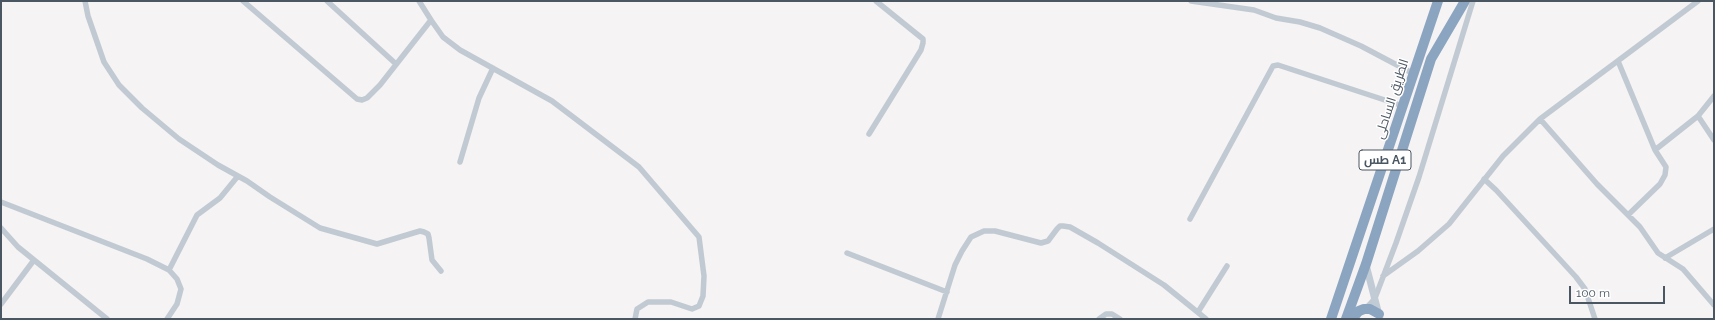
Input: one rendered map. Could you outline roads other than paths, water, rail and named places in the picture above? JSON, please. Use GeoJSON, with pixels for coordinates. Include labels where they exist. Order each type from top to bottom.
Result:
{"type":"FeatureCollection","features":[{"type":"Feature","properties":{"kind":"highway","name":"الطريق الساحلى"},"geometry":{"type":"LineString","coordinates":[[1331,319],[1438,1]]}},
{"type":"Feature","properties":{"kind":"highway","name":"الطريق الساحلى"},"geometry":{"type":"LineString","coordinates":[[1346,319],[1366,264],[1431,59],[1465,1]]}},
{"type":"Feature","properties":{"kind":"highway"},"geometry":{"type":"LineString","coordinates":[[1352,319],[1359,311],[1364,309],[1370,309],[1379,316]]}},
{"type":"Feature","properties":{"kind":"street"},"geometry":{"type":"LineString","coordinates":[[85,1],[88,16],[104,62],[119,84],[142,108],[179,139],[320,228],[377,244],[420,231],[428,234],[432,260],[441,271]]}},
{"type":"Feature","properties":{"kind":"street"},"geometry":{"type":"LineString","coordinates":[[243,1],[357,98],[362,100],[368,98],[431,20]]}},
{"type":"Feature","properties":{"kind":"street"},"geometry":{"type":"LineString","coordinates":[[327,1],[396,64]]}},
{"type":"Feature","properties":{"kind":"street"},"geometry":{"type":"LineString","coordinates":[[419,1],[443,37],[460,50],[552,100],[639,167],[699,237],[704,276],[703,296],[699,306],[692,309],[671,302],[648,302],[637,309],[635,319]]}},
{"type":"Feature","properties":{"kind":"street"},"geometry":{"type":"LineString","coordinates":[[869,134],[921,50],[923,43],[922,39],[876,1]]}},
{"type":"Feature","properties":{"kind":"street"},"geometry":{"type":"LineString","coordinates":[[1190,1],[1254,10],[1276,18],[1300,22],[1320,28],[1361,46],[1414,74]]}},
{"type":"Feature","properties":{"kind":"street"},"geometry":{"type":"LineString","coordinates":[[1364,309],[1372,303],[1419,177],[1473,1]]}},
{"type":"Feature","properties":{"kind":"street"},"geometry":{"type":"LineString","coordinates":[[1383,276],[1418,251],[1449,224],[1503,156],[1540,119],[1698,1]]}},
{"type":"Feature","properties":{"kind":"street"},"geometry":{"type":"LineString","coordinates":[[1618,62],[1655,150],[1666,167],[1665,175],[1660,184],[1628,215]]}},
{"type":"Feature","properties":{"kind":"street"},"geometry":{"type":"LineString","coordinates":[[1190,219],[1273,66],[1278,65],[1403,106]]}},
{"type":"Feature","properties":{"kind":"street"},"geometry":{"type":"LineString","coordinates":[[460,162],[478,98],[493,68]]}},
{"type":"Feature","properties":{"kind":"street"},"geometry":{"type":"LineString","coordinates":[[1655,150],[1698,116],[1714,96]]}},
{"type":"Feature","properties":{"kind":"street"},"geometry":{"type":"LineString","coordinates":[[1698,116],[1714,140]]}},
{"type":"Feature","properties":{"kind":"street"},"geometry":{"type":"LineString","coordinates":[[1540,119],[1597,184],[1640,227],[1658,253],[1683,269],[1714,305]]}},
{"type":"Feature","properties":{"kind":"street"},"geometry":{"type":"LineString","coordinates":[[169,270],[197,215],[220,198],[238,176]]}},
{"type":"Feature","properties":{"kind":"street"},"geometry":{"type":"LineString","coordinates":[[1484,179],[1496,190],[1576,277],[1584,289],[1595,319]]}},
{"type":"Feature","properties":{"kind":"street"},"geometry":{"type":"LineString","coordinates":[[1,202],[140,256],[169,270],[177,279],[181,289],[177,304],[167,319]]}},
{"type":"Feature","properties":{"kind":"street"},"geometry":{"type":"LineString","coordinates":[[938,319],[955,265],[962,251],[972,237],[984,232],[995,231],[1040,243],[1051,239],[1060,226],[1070,227],[1098,243],[1164,286],[1198,312],[1203,318]]}},
{"type":"Feature","properties":{"kind":"street"},"geometry":{"type":"LineString","coordinates":[[1,228],[18,247],[107,319]]}},
{"type":"Feature","properties":{"kind":"street"},"geometry":{"type":"LineString","coordinates":[[1665,258],[1714,230]]}},
{"type":"Feature","properties":{"kind":"street"},"geometry":{"type":"LineString","coordinates":[[847,253],[947,292]]}},
{"type":"Feature","properties":{"kind":"street"},"geometry":{"type":"LineString","coordinates":[[1,304],[34,260]]}},
{"type":"Feature","properties":{"kind":"street"},"geometry":{"type":"LineString","coordinates":[[1366,264],[1379,316]]}},
{"type":"Feature","properties":{"kind":"street"},"geometry":{"type":"LineString","coordinates":[[1198,312],[1227,266]]}},
{"type":"Feature","properties":{"kind":"street"},"geometry":{"type":"LineString","coordinates":[[1099,319],[1106,314],[1112,314],[1120,319]]}}]}
